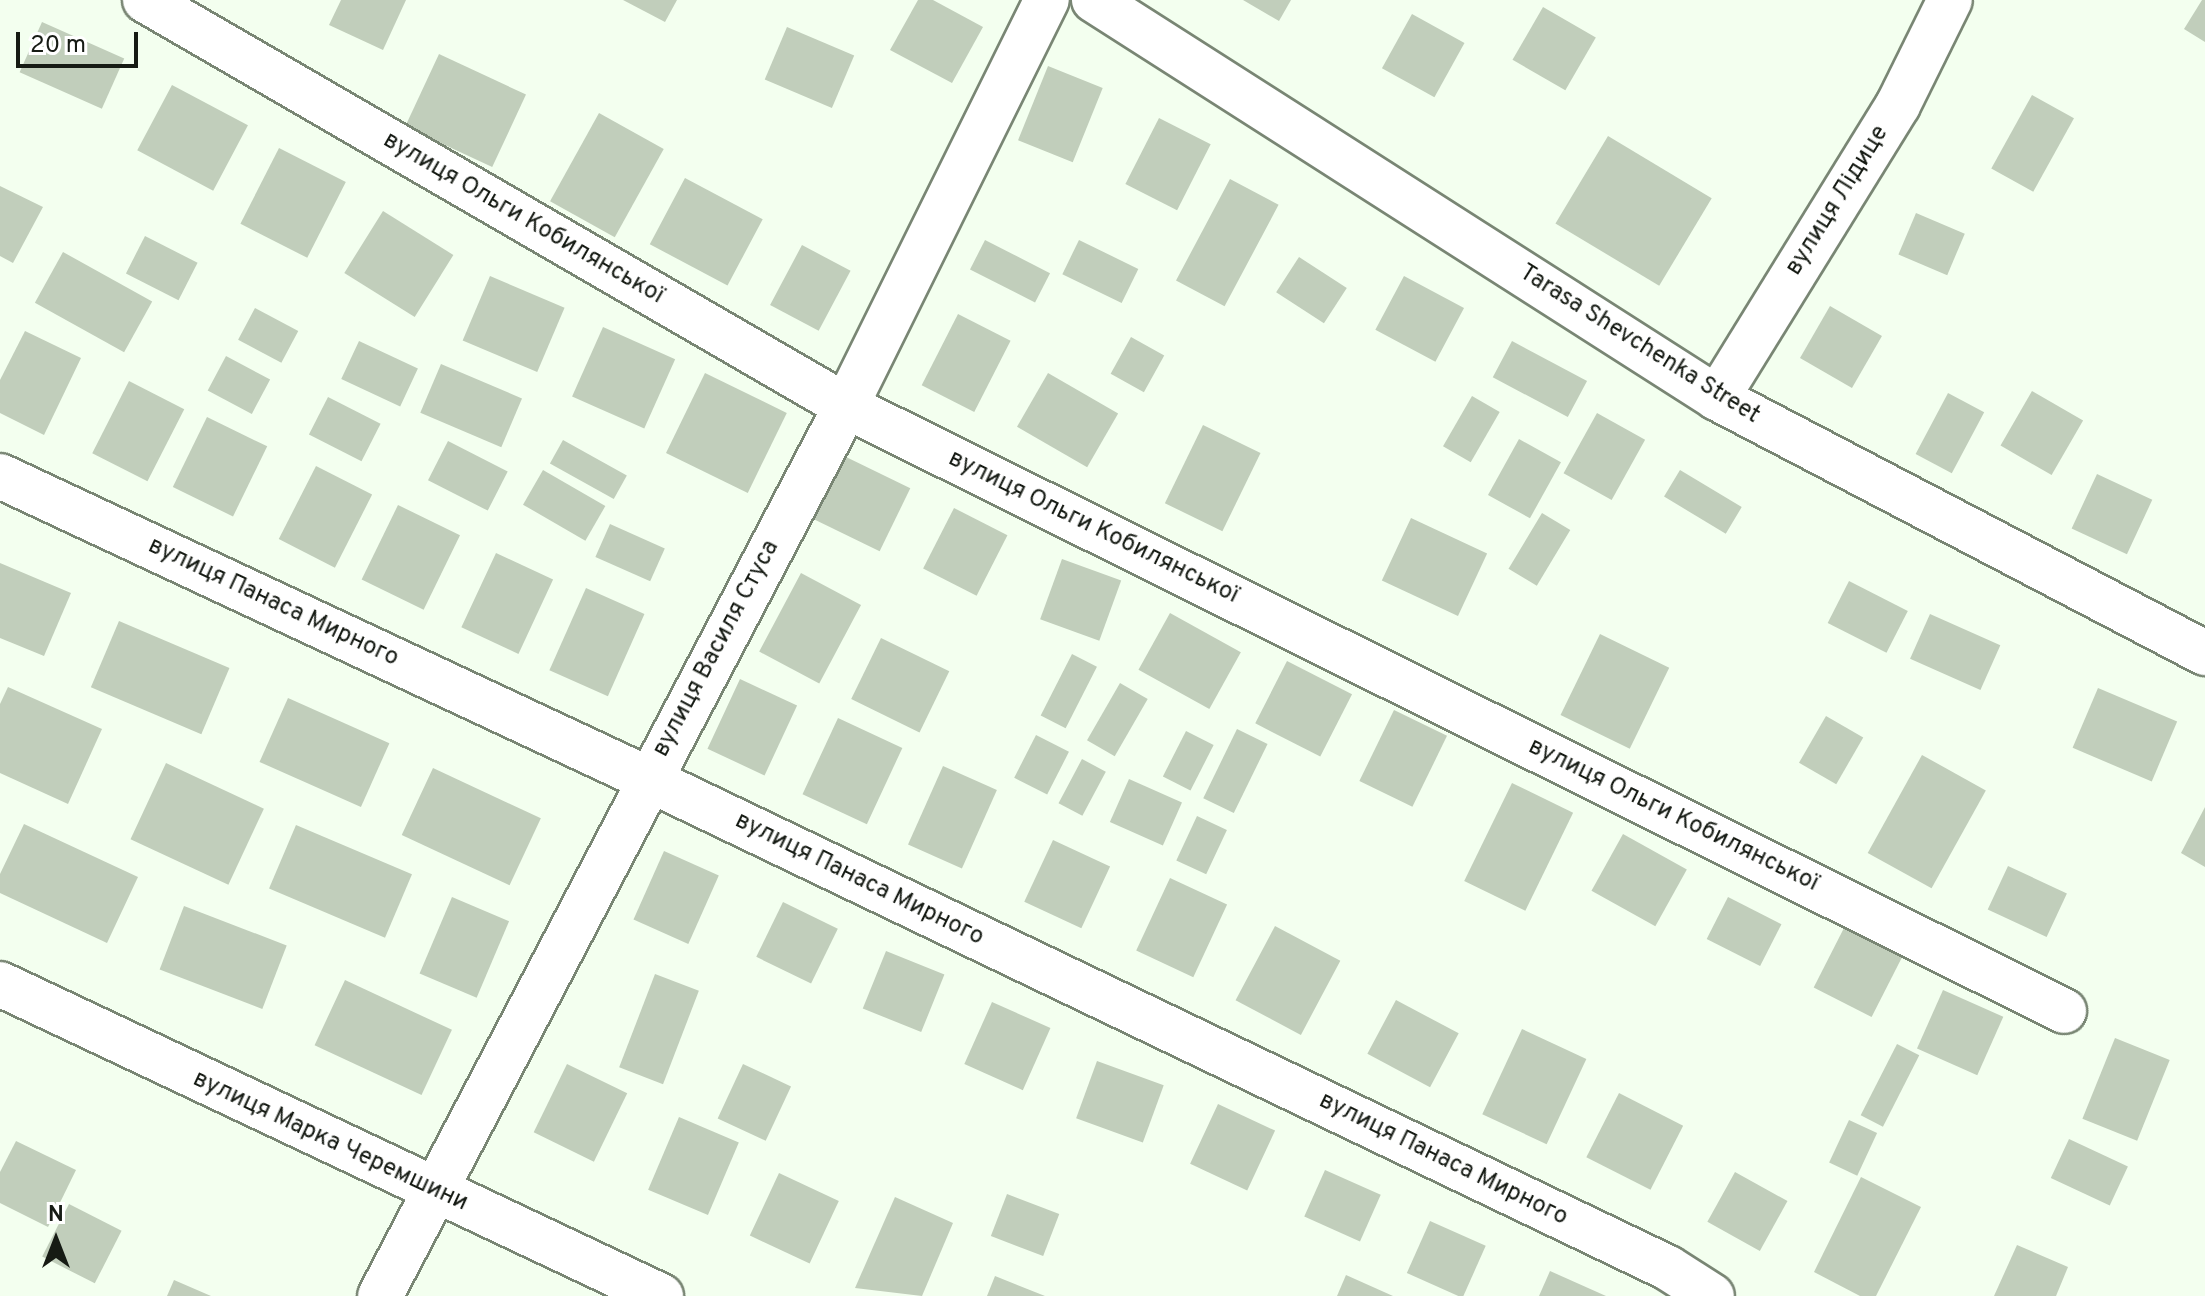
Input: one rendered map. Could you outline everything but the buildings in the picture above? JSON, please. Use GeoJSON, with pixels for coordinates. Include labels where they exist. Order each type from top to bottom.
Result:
{"type":"FeatureCollection","features":[{"type":"Feature","properties":{"kind":"street","name":"вулиця Ольги Кобилянської"},"geometry":{"type":"LineString","coordinates":[[145,0],[846,406],[2064,1011]]}},
{"type":"Feature","properties":{"kind":"street","name":"вулиця Василя Стуса"},"geometry":{"type":"LineString","coordinates":[[380,1296],[431,1191],[846,406],[1047,0]]}},
{"type":"Feature","properties":{"kind":"street","name":"Tarasa Shevchenka Street"},"geometry":{"type":"LineString","coordinates":[[1094,0],[1717,398],[2205,653]]}},
{"type":"Feature","properties":{"kind":"street","name":"вулиця Лідице"},"geometry":{"type":"LineString","coordinates":[[1717,398],[1898,105],[1950,0]]}},
{"type":"Feature","properties":{"kind":"street","name":"вулиця Панаса Мирного"},"geometry":{"type":"LineString","coordinates":[[0,476],[648,779],[1653,1261],[1712,1296]]}},
{"type":"Feature","properties":{"kind":"street","name":"вулиця Марка Черемшини"},"geometry":{"type":"LineString","coordinates":[[0,984],[431,1191],[661,1296]]}}]}
